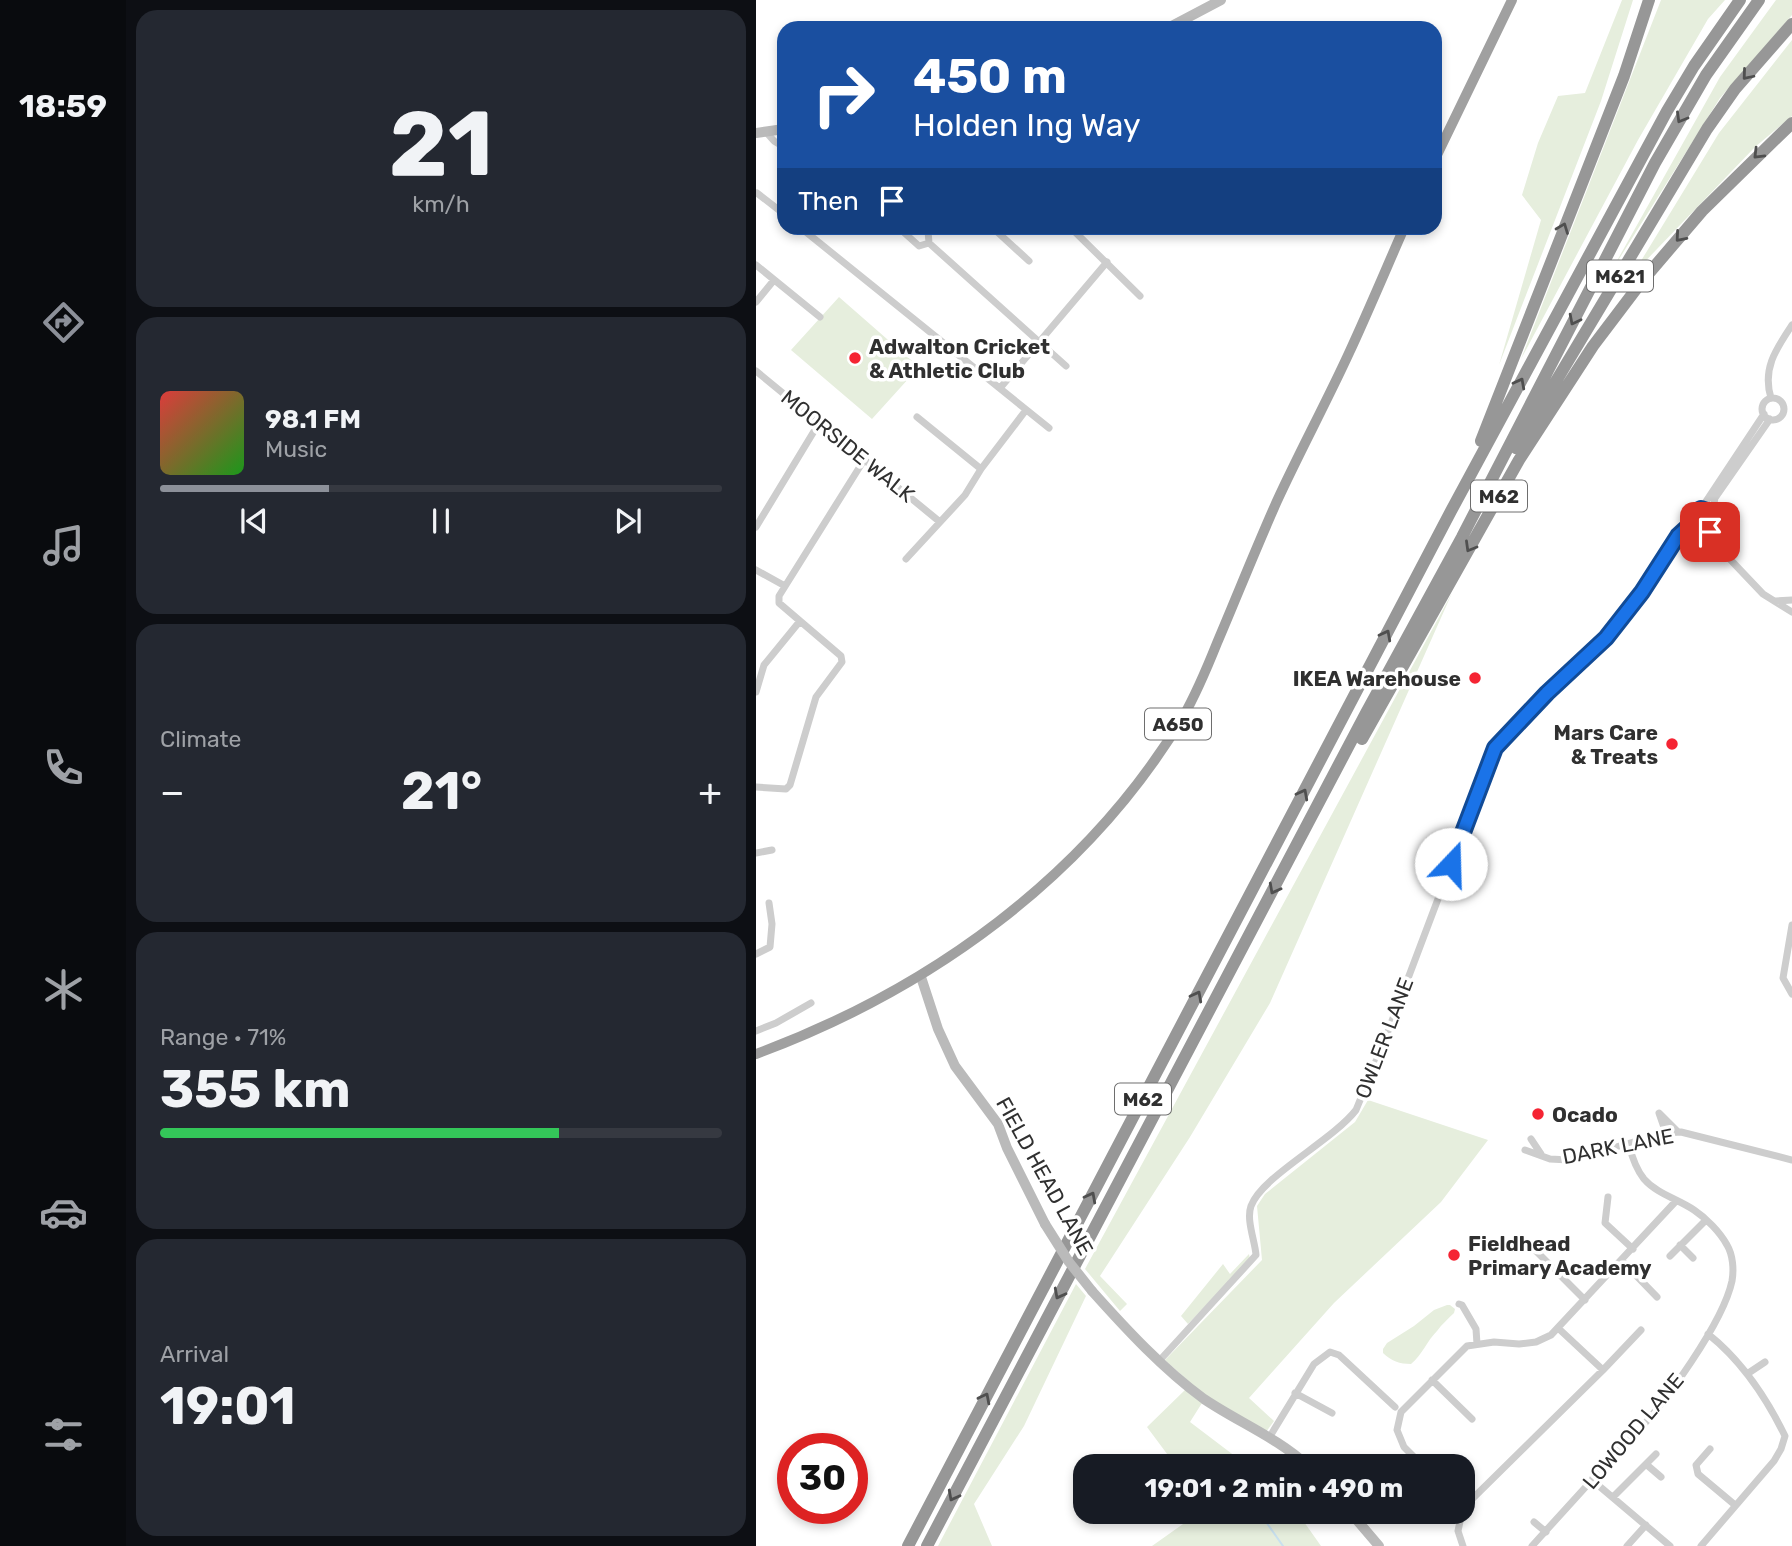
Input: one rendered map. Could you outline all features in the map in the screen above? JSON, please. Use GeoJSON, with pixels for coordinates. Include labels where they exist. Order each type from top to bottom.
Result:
{"type":"FeatureCollection","features":[{"type":"Feature","properties":{"kind":"highway"},"geometry":{"type":"LineString","coordinates":[[1442,145],[1512,0]]}},
{"type":"Feature","properties":{"kind":"highway"},"geometry":{"type":"LineString","coordinates":[[1464,486],[1651,0]]}},
{"type":"Feature","properties":{"kind":"highway","name":"M62"},"geometry":{"type":"LineString","coordinates":[[908,1546],[1464,486],[1667,111],[1694,66],[1740,0]]}},
{"type":"Feature","properties":{"kind":"highway","name":"M62"},"geometry":{"type":"LineString","coordinates":[[927,1546],[1462,537],[1668,141],[1706,75],[1759,0]]}},
{"type":"Feature","properties":{"kind":"highway","name":"M621"},"geometry":{"type":"LineString","coordinates":[[1462,537],[1707,129],[1735,89],[1792,24]]}},
{"type":"Feature","properties":{"kind":"highway","name":"M62"},"geometry":{"type":"LineString","coordinates":[[1306,828],[1347,766],[1519,460],[1592,346],[1643,280],[1702,211],[1792,123]]}},
{"type":"Feature","properties":{"kind":"highway","name":"A650"},"geometry":{"type":"LineString","coordinates":[[756,1054],[794,1040],[921,976],[1030,898],[1111,817],[1183,716],[1209,663],[1277,503],[1350,351],[1401,235]]}},
{"type":"Feature","properties":{"kind":"main road"},"geometry":{"type":"LineString","coordinates":[[1182,21],[1222,0]]}},
{"type":"Feature","properties":{"kind":"main road","name":"FIELD HEAD LANE"},"geometry":{"type":"LineString","coordinates":[[921,976],[946,1047],[960,1073],[998,1124],[1045,1224],[1069,1262],[1092,1291],[1160,1360],[1201,1396],[1291,1454]]}},
{"type":"Feature","properties":{"kind":"main road"},"geometry":{"type":"LineString","coordinates":[[1360,1524],[1379,1546]]}},
{"type":"Feature","properties":{"kind":"street"},"geometry":{"type":"LineString","coordinates":[[761,132],[777,144]]}},
{"type":"Feature","properties":{"kind":"street"},"geometry":{"type":"LineString","coordinates":[[757,193],[777,209]]}},
{"type":"Feature","properties":{"kind":"street"},"geometry":{"type":"LineString","coordinates":[[810,235],[1049,428]]}},
{"type":"Feature","properties":{"kind":"street"},"geometry":{"type":"LineString","coordinates":[[907,235],[919,246],[929,243]]}},
{"type":"Feature","properties":{"kind":"street"},"geometry":{"type":"LineString","coordinates":[[928,235],[929,243],[1066,366]]}},
{"type":"Feature","properties":{"kind":"street"},"geometry":{"type":"LineString","coordinates":[[1001,235],[1029,261]]}},
{"type":"Feature","properties":{"kind":"street"},"geometry":{"type":"LineString","coordinates":[[1078,235],[1140,296]]}},
{"type":"Feature","properties":{"kind":"street"},"geometry":{"type":"LineString","coordinates":[[1001,387],[1107,262]]}},
{"type":"Feature","properties":{"kind":"street"},"geometry":{"type":"LineString","coordinates":[[756,265],[820,317]]}},
{"type":"Feature","properties":{"kind":"street"},"geometry":{"type":"LineString","coordinates":[[756,302],[774,280]]}},
{"type":"Feature","properties":{"kind":"street"},"geometry":{"type":"LineString","coordinates":[[1771,398],[1767,375],[1770,362],[1792,325]]}},
{"type":"Feature","properties":{"kind":"street","name":"MOORSIDE WALK"},"geometry":{"type":"LineString","coordinates":[[756,371],[940,522]]}},
{"type":"Feature","properties":{"kind":"street"},"geometry":{"type":"LineString","coordinates":[[1771,398],[1792,406]]}},
{"type":"Feature","properties":{"kind":"street"},"geometry":{"type":"LineString","coordinates":[[1710,532],[1715,521],[1712,513],[1715,498],[1767,417],[1763,404],[1771,398]]}},
{"type":"Feature","properties":{"kind":"street"},"geometry":{"type":"LineString","coordinates":[[1779,418],[1784,408],[1781,401]]}},
{"type":"Feature","properties":{"kind":"street"},"geometry":{"type":"LineString","coordinates":[[906,559],[965,495],[981,468],[1026,410]]}},
{"type":"Feature","properties":{"kind":"street"},"geometry":{"type":"LineString","coordinates":[[1767,417],[1792,416]]}},
{"type":"Feature","properties":{"kind":"street"},"geometry":{"type":"LineString","coordinates":[[917,417],[981,468]]}},
{"type":"Feature","properties":{"kind":"street"},"geometry":{"type":"LineString","coordinates":[[1767,417],[1701,509],[1693,513],[1692,528],[1710,532],[1722,551],[1763,594],[1792,612]]}},
{"type":"Feature","properties":{"kind":"street"},"geometry":{"type":"LineString","coordinates":[[756,527],[819,423]]}},
{"type":"Feature","properties":{"kind":"street"},"geometry":{"type":"LineString","coordinates":[[756,788],[786,789],[790,785],[816,696],[842,662],[841,656],[779,603],[779,596],[864,460]]}},
{"type":"Feature","properties":{"kind":"street"},"geometry":{"type":"LineString","coordinates":[[1725,472],[1738,465]]}},
{"type":"Feature","properties":{"kind":"street"},"geometry":{"type":"LineString","coordinates":[[1701,509],[1712,513]]}},
{"type":"Feature","properties":{"kind":"street","name":"OWLER LANE"},"geometry":{"type":"LineString","coordinates":[[1160,1360],[1256,1255],[1251,1208],[1260,1191],[1324,1141],[1356,1110],[1495,748],[1547,693],[1606,638],[1642,592],[1678,536],[1692,528]]}},
{"type":"Feature","properties":{"kind":"street"},"geometry":{"type":"LineString","coordinates":[[756,570],[785,586]]}},
{"type":"Feature","properties":{"kind":"street"},"geometry":{"type":"LineString","coordinates":[[1775,602],[1792,600]]}},
{"type":"Feature","properties":{"kind":"street"},"geometry":{"type":"LineString","coordinates":[[756,692],[764,665],[800,621]]}},
{"type":"Feature","properties":{"kind":"street"},"geometry":{"type":"LineString","coordinates":[[756,853],[772,850]]}},
{"type":"Feature","properties":{"kind":"street"},"geometry":{"type":"LineString","coordinates":[[769,902],[772,924],[770,947]]}},
{"type":"Feature","properties":{"kind":"street"},"geometry":{"type":"LineString","coordinates":[[1792,925],[1783,978],[1792,994]]}},
{"type":"Feature","properties":{"kind":"street"},"geometry":{"type":"LineString","coordinates":[[770,947],[777,953]]}},
{"type":"Feature","properties":{"kind":"street"},"geometry":{"type":"LineString","coordinates":[[756,954],[770,947]]}},
{"type":"Feature","properties":{"kind":"street"},"geometry":{"type":"LineString","coordinates":[[756,1031],[811,1003]]}},
{"type":"Feature","properties":{"kind":"street"},"geometry":{"type":"LineString","coordinates":[[1666,1133],[1659,1113],[1678,1132]]}},
{"type":"Feature","properties":{"kind":"street","name":"DARK LANE"},"geometry":{"type":"LineString","coordinates":[[1525,1150],[1550,1159],[1569,1160],[1678,1132],[1792,1160]]}},
{"type":"Feature","properties":{"kind":"street"},"geometry":{"type":"LineString","coordinates":[[1531,1139],[1541,1154]]}},
{"type":"Feature","properties":{"kind":"street","name":"LOWOOD LANE"},"geometry":{"type":"LineString","coordinates":[[1532,1546],[1592,1480],[1597,1468],[1651,1416],[1688,1366],[1728,1295],[1733,1270],[1726,1244],[1695,1211],[1646,1181],[1636,1167],[1629,1145]]}},
{"type":"Feature","properties":{"kind":"street"},"geometry":{"type":"LineString","coordinates":[[1608,1197],[1605,1223],[1633,1249]]}},
{"type":"Feature","properties":{"kind":"street"},"geometry":{"type":"LineString","coordinates":[[1411,1454],[1404,1447],[1397,1430],[1401,1412],[1467,1346],[1494,1342],[1536,1342],[1551,1335],[1676,1201]]}},
{"type":"Feature","properties":{"kind":"street"},"geometry":{"type":"LineString","coordinates":[[1670,1256],[1706,1220]]}},
{"type":"Feature","properties":{"kind":"street"},"geometry":{"type":"LineString","coordinates":[[1680,1245],[1693,1258]]}},
{"type":"Feature","properties":{"kind":"street"},"geometry":{"type":"LineString","coordinates":[[1535,1250],[1585,1300]]}},
{"type":"Feature","properties":{"kind":"street"},"geometry":{"type":"LineString","coordinates":[[1622,1261],[1657,1297]]}},
{"type":"Feature","properties":{"kind":"street"},"geometry":{"type":"LineString","coordinates":[[1459,1304],[1476,1329],[1477,1344]]}},
{"type":"Feature","properties":{"kind":"street"},"geometry":{"type":"LineString","coordinates":[[1558,1328],[1603,1370]]}},
{"type":"Feature","properties":{"kind":"street"},"geometry":{"type":"LineString","coordinates":[[1475,1497],[1641,1330]]}},
{"type":"Feature","properties":{"kind":"street"},"geometry":{"type":"LineString","coordinates":[[1701,1546],[1774,1461],[1789,1436],[1730,1352],[1708,1334]]}},
{"type":"Feature","properties":{"kind":"street"},"geometry":{"type":"LineString","coordinates":[[1269,1438],[1314,1364],[1330,1352],[1339,1355],[1395,1407]]}},
{"type":"Feature","properties":{"kind":"street"},"geometry":{"type":"LineString","coordinates":[[1746,1374],[1765,1362]]}},
{"type":"Feature","properties":{"kind":"street"},"geometry":{"type":"LineString","coordinates":[[1432,1380],[1472,1419]]}},
{"type":"Feature","properties":{"kind":"street"},"geometry":{"type":"LineString","coordinates":[[1295,1393],[1332,1413]]}},
{"type":"Feature","properties":{"kind":"street"},"geometry":{"type":"LineString","coordinates":[[1710,1449],[1696,1465],[1698,1474],[1735,1505]]}},
{"type":"Feature","properties":{"kind":"street"},"geometry":{"type":"LineString","coordinates":[[1613,1497],[1656,1454]]}},
{"type":"Feature","properties":{"kind":"street"},"geometry":{"type":"LineString","coordinates":[[1647,1465],[1661,1477]]}},
{"type":"Feature","properties":{"kind":"street"},"geometry":{"type":"LineString","coordinates":[[1592,1480],[1670,1546]]}},
{"type":"Feature","properties":{"kind":"street"},"geometry":{"type":"LineString","coordinates":[[1534,1522],[1546,1532]]}},
{"type":"Feature","properties":{"kind":"street"},"geometry":{"type":"LineString","coordinates":[[1459,1524],[1458,1531],[1463,1546]]}},
{"type":"Feature","properties":{"kind":"street"},"geometry":{"type":"LineString","coordinates":[[1627,1546],[1646,1525]]}},
{"type":"Feature","properties":{"kind":"green space"},"geometry":{"type":"Polygon","coordinates":[[[1622,0],[1633,0],[1601,101],[1499,365],[1541,220],[1522,195],[1538,143],[1558,96],[1585,93],[1622,0]]]}},
{"type":"Feature","properties":{"kind":"green space"},"geometry":{"type":"Polygon","coordinates":[[[1661,0],[1725,0],[1708,19],[1638,140],[1521,359],[1661,0]]]}},
{"type":"Feature","properties":{"kind":"green space"},"geometry":{"type":"Polygon","coordinates":[[[1776,0],[1792,0],[1792,15],[1720,98],[1609,275],[1720,77],[1776,0]]]}},
{"type":"Feature","properties":{"kind":"green space"},"geometry":{"type":"Polygon","coordinates":[[[1792,40],[1792,116],[1755,147],[1633,274],[1719,133],[1792,40]]]}},
{"type":"Feature","properties":{"kind":"green space","name":"Adwalton Cricket & Athletic Club"},"geometry":{"type":"Polygon","coordinates":[[[839,297],[919,367],[872,419],[791,350],[839,297]]]}},
{"type":"Feature","properties":{"kind":"green space"},"geometry":{"type":"Polygon","coordinates":[[[1452,593],[1270,1003],[1190,1137],[1100,1276],[1127,1304],[1120,1311],[1085,1269],[1452,593]]]}},
{"type":"Feature","properties":{"kind":"green space"},"geometry":{"type":"Polygon","coordinates":[[[1368,1100],[1488,1140],[1441,1202],[1334,1303],[1249,1398],[1274,1421],[1266,1432],[1204,1395],[1165,1360],[1262,1260],[1257,1206],[1265,1194],[1355,1122],[1368,1100]]]}},
{"type":"Feature","properties":{"kind":"green space"},"geometry":{"type":"Polygon","coordinates":[[[1249,1254],[1250,1259],[1188,1324],[1181,1316],[1223,1264],[1230,1274],[1249,1254]]]}},
{"type":"Feature","properties":{"kind":"green space"},"geometry":{"type":"Polygon","coordinates":[[[1076,1284],[1086,1296],[1024,1426],[974,1504],[992,1546],[938,1546],[1076,1284]]]}},
{"type":"Feature","properties":{"kind":"green space"},"geometry":{"type":"Polygon","coordinates":[[[1447,1305],[1455,1309],[1454,1313],[1411,1364],[1396,1362],[1383,1353],[1387,1343],[1434,1310],[1447,1305]]]}},
{"type":"Feature","properties":{"kind":"green space"},"geometry":{"type":"Polygon","coordinates":[[[1186,1389],[1202,1403],[1190,1422],[1232,1454],[1167,1454],[1147,1427],[1186,1389]]]}},
{"type":"Feature","properties":{"kind":"green space"},"geometry":{"type":"Polygon","coordinates":[[[1183,1524],[1305,1524],[1321,1546],[1152,1546],[1183,1524]]]}},
{"type":"Feature","properties":{"kind":"waterway"},"geometry":{"type":"LineString","coordinates":[[1267,1524],[1283,1546]]}},
{"type":"Feature","properties":{"kind":"place","name":"Adwalton Cricket & Athletic Club"},"geometry":{"type":"Point","coordinates":[855,358]}},
{"type":"Feature","properties":{"kind":"place","name":"IKEA Warehouse"},"geometry":{"type":"Point","coordinates":[1475,678]}},
{"type":"Feature","properties":{"kind":"place","name":"Mars Care & Treats"},"geometry":{"type":"Point","coordinates":[1672,744]}},
{"type":"Feature","properties":{"kind":"place","name":"Ocado"},"geometry":{"type":"Point","coordinates":[1538,1114]}},
{"type":"Feature","properties":{"kind":"place","name":"Fieldhead Primary Academy"},"geometry":{"type":"Point","coordinates":[1454,1255]}},
{"type":"Feature","properties":{"kind":"route"},"geometry":{"type":"LineString","coordinates":[[1451,864],[1495,748],[1562,678],[1606,638],[1642,592],[1678,536],[1690,525],[1691,516],[1697,510],[1709,510],[1714,516],[1715,525],[1710,532]]}}]}
